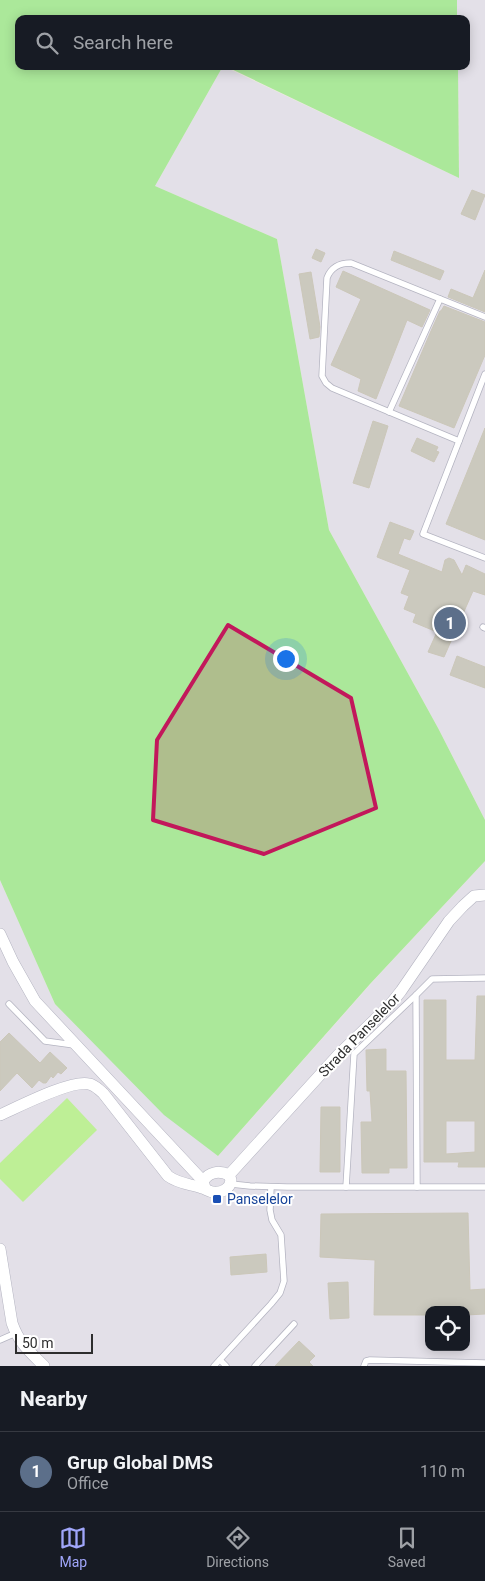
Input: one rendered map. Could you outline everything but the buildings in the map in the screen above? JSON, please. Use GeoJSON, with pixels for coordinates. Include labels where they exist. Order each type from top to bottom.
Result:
{"type":"FeatureCollection","features":[{"type":"Feature","properties":{"kind":"street","name":"Strada Panselelor"},"geometry":{"type":"LineString","coordinates":[[230,1180],[339,1054],[389,1006],[449,921],[474,896],[485,895]]}},
{"type":"Feature","properties":{"kind":"street"},"geometry":{"type":"LineString","coordinates":[[0,934],[35,1001],[204,1185],[213,1192],[224,1191],[230,1180],[223,1173],[215,1172],[208,1176],[204,1185]]}},
{"type":"Feature","properties":{"kind":"street"},"geometry":{"type":"LineString","coordinates":[[0,1115],[74,1084],[89,1084],[102,1092],[168,1176],[182,1184],[204,1185]]}},
{"type":"Feature","properties":{"kind":"street"},"geometry":{"type":"LineString","coordinates":[[0,1249],[12,1323],[16,1334],[23,1345],[44,1366]]}},
{"type":"Feature","properties":{"kind":"lane"},"geometry":{"type":"LineString","coordinates":[[459,441],[332,388],[326,383],[322,376],[327,278],[334,267],[339,264],[350,263],[485,317]]}},
{"type":"Feature","properties":{"kind":"lane"},"geometry":{"type":"LineString","coordinates":[[389,412],[440,299]]}},
{"type":"Feature","properties":{"kind":"lane"},"geometry":{"type":"LineString","coordinates":[[485,374],[423,534],[485,558]]}},
{"type":"Feature","properties":{"kind":"lane"},"geometry":{"type":"LineString","coordinates":[[346,1187],[354,1054],[432,979],[485,978]]}},
{"type":"Feature","properties":{"kind":"lane"},"geometry":{"type":"LineString","coordinates":[[416,994],[417,1187]]}},
{"type":"Feature","properties":{"kind":"lane"},"geometry":{"type":"LineString","coordinates":[[9,1004],[46,1041],[75,1045]]}},
{"type":"Feature","properties":{"kind":"lane"},"geometry":{"type":"LineString","coordinates":[[230,1180],[271,1187],[485,1187]]}},
{"type":"Feature","properties":{"kind":"lane"},"geometry":{"type":"LineString","coordinates":[[214,1366],[272,1304],[280,1293],[284,1281],[281,1235],[272,1220],[270,1210],[271,1187]]}},
{"type":"Feature","properties":{"kind":"lane"},"geometry":{"type":"LineString","coordinates":[[254,1366],[294,1324]]}},
{"type":"Feature","properties":{"kind":"lane"},"geometry":{"type":"LineString","coordinates":[[0,1340],[16,1334]]}},
{"type":"Feature","properties":{"kind":"lane"},"geometry":{"type":"LineString","coordinates":[[220,1360],[226,1366]]}},
{"type":"Feature","properties":{"kind":"lane"},"geometry":{"type":"LineString","coordinates":[[364,1366],[366,1361],[370,1360],[485,1363]]}},
{"type":"Feature","properties":{"kind":"highlighted area"},"geometry":{"type":"Polygon","coordinates":[[[228,625],[351,698],[376,808],[264,854],[153,820],[157,740],[228,625]]]}},
{"type":"Feature","properties":{"kind":"shaded area"},"geometry":{"type":"Polygon","coordinates":[[[457,0],[485,0],[485,820],[438,728],[329,530],[277,239],[155,186],[221,70],[231,70],[459,178],[458,70],[470,70],[470,15],[457,15],[457,0]]]}},
{"type":"Feature","properties":{"kind":"shaded area"},"geometry":{"type":"Polygon","coordinates":[[[485,861],[485,1366],[0,1366],[0,880],[55,1004],[218,1156],[374,980],[485,861]]]}},
{"type":"Feature","properties":{"kind":"green space"},"geometry":{"type":"Polygon","coordinates":[[[0,0],[457,0],[457,15],[15,15],[15,70],[221,70],[155,186],[277,239],[329,530],[438,728],[485,820],[485,861],[370,984],[218,1156],[164,1115],[55,1004],[0,880],[0,0]]]}},
{"type":"Feature","properties":{"kind":"green space"},"geometry":{"type":"Polygon","coordinates":[[[233,70],[458,70],[459,178],[233,70]]]}},
{"type":"Feature","properties":{"kind":"green space"},"geometry":{"type":"Polygon","coordinates":[[[67,1098],[97,1130],[23,1202],[0,1179],[0,1163],[67,1098]]]}},
{"type":"Feature","properties":{"kind":"place","name":"Grup Global DMS"},"geometry":{"type":"Point","coordinates":[450,623]}},
{"type":"Feature","properties":{"kind":"place","name":"Panselelor"},"geometry":{"type":"Point","coordinates":[217,1199]}}]}
